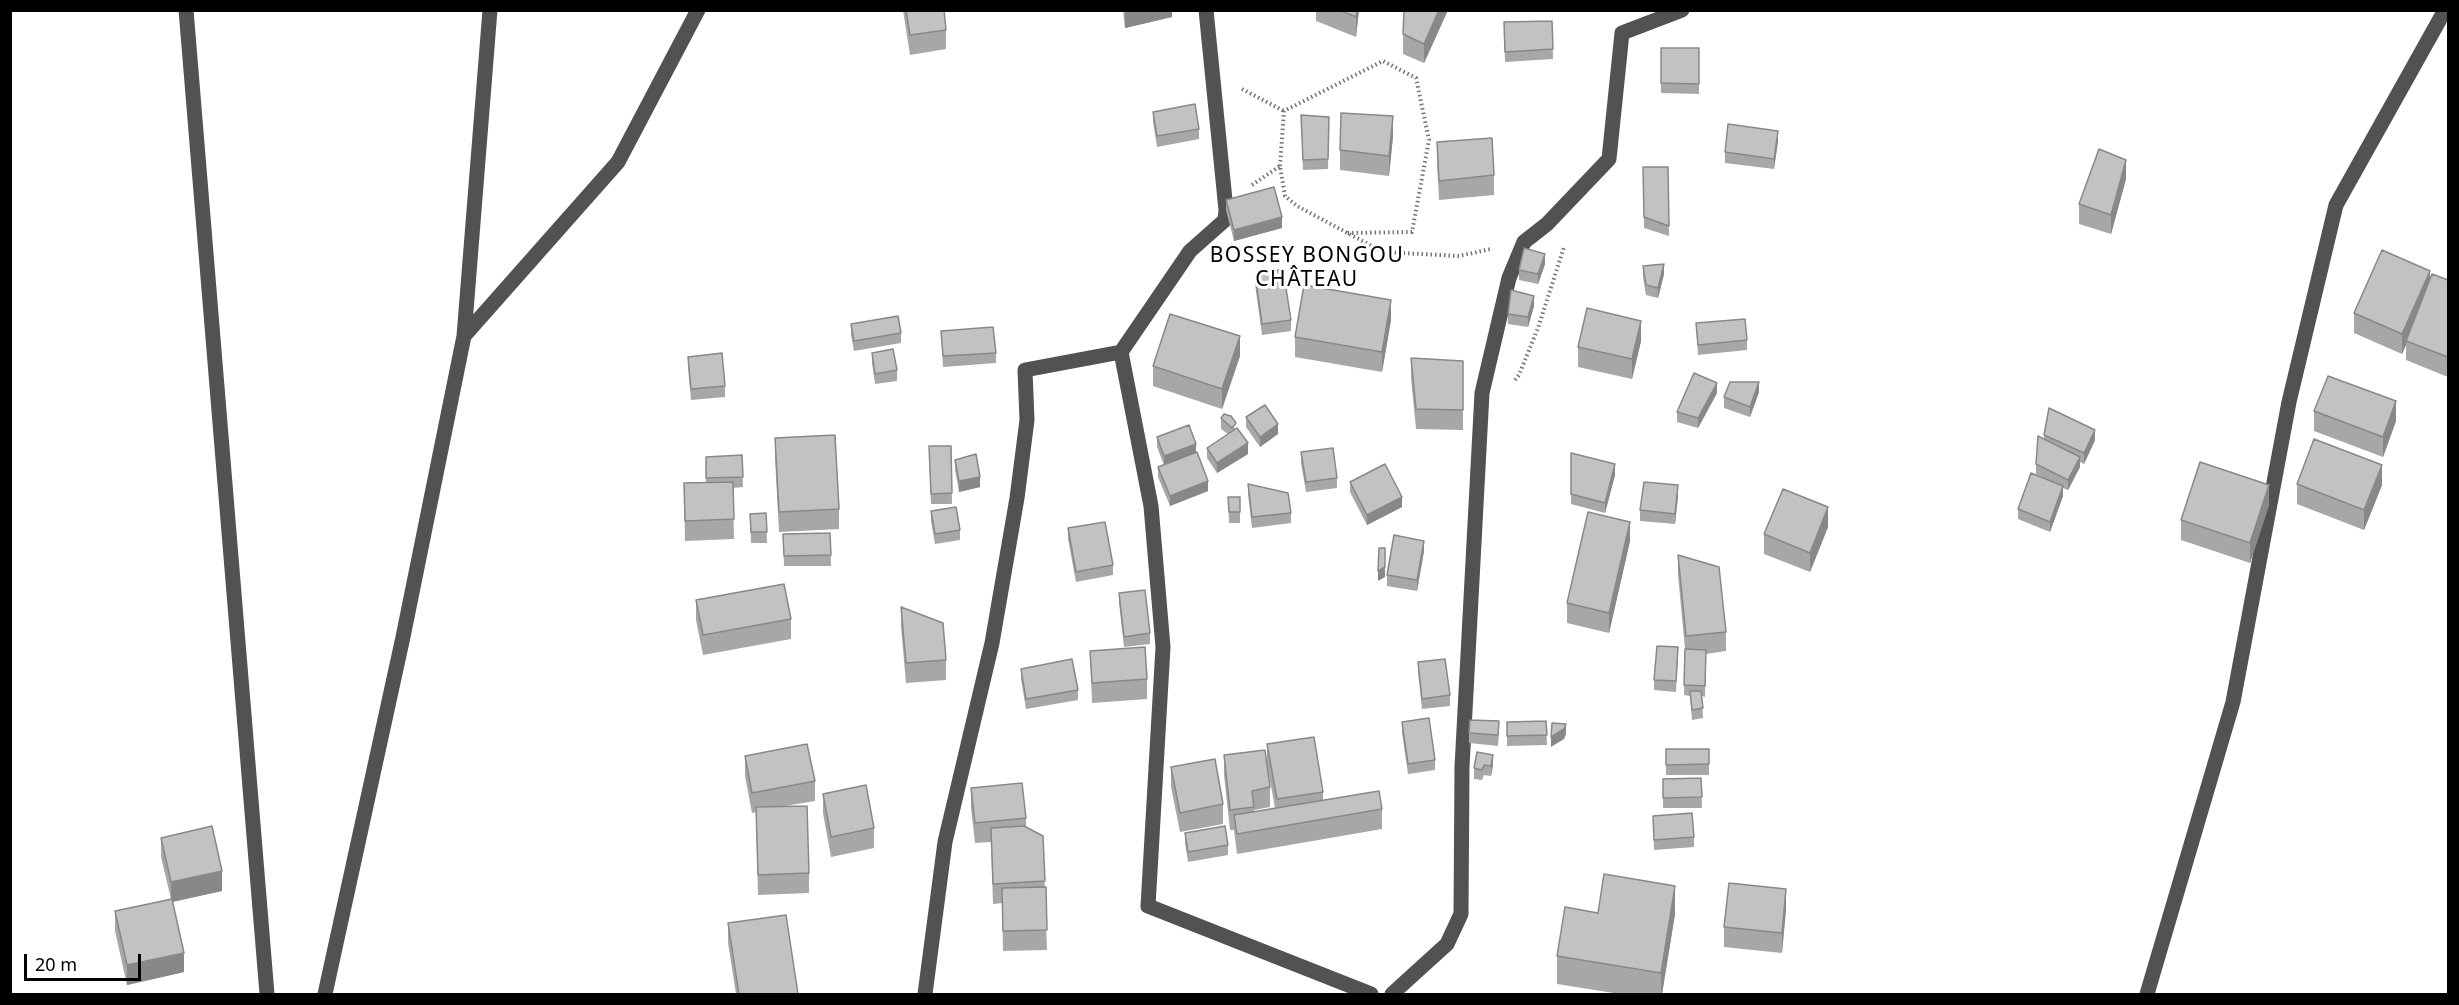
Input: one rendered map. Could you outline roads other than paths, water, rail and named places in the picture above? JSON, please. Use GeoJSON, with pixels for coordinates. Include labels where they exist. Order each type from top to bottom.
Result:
{"type":"FeatureCollection","features":[{"type":"Feature","properties":{"kind":"street"},"geometry":{"type":"LineString","coordinates":[[186,10],[267,994]]}},
{"type":"Feature","properties":{"kind":"street"},"geometry":{"type":"LineString","coordinates":[[325,994],[400,649],[464,336],[490,10]]}},
{"type":"Feature","properties":{"kind":"street"},"geometry":{"type":"LineString","coordinates":[[464,336],[618,162],[698,10]]}},
{"type":"Feature","properties":{"kind":"street"},"geometry":{"type":"LineString","coordinates":[[925,994],[945,842],[992,643],[1017,498],[1027,420],[1025,370],[1121,352],[1190,251],[1225,220],[1206,10]]}},
{"type":"Feature","properties":{"kind":"street"},"geometry":{"type":"LineString","coordinates":[[1392,994],[1447,944],[1461,914],[1462,767],[1482,393],[1509,278],[1524,242],[1547,225],[1609,159],[1622,33],[1682,10]]}},
{"type":"Feature","properties":{"kind":"street"},"geometry":{"type":"LineString","coordinates":[[2144,994],[2233,702],[2289,402],[2336,205],[2445,10]]}},
{"type":"Feature","properties":{"kind":"street"},"geometry":{"type":"LineString","coordinates":[[1121,352],[1151,506],[1163,647],[1148,906],[1371,994]]}},
{"type":"Feature","properties":{"kind":"district","name":"BOSSEY BONGOU CHÂTEAU"},"geometry":{"type":"Point","coordinates":[1307,268]}}]}
